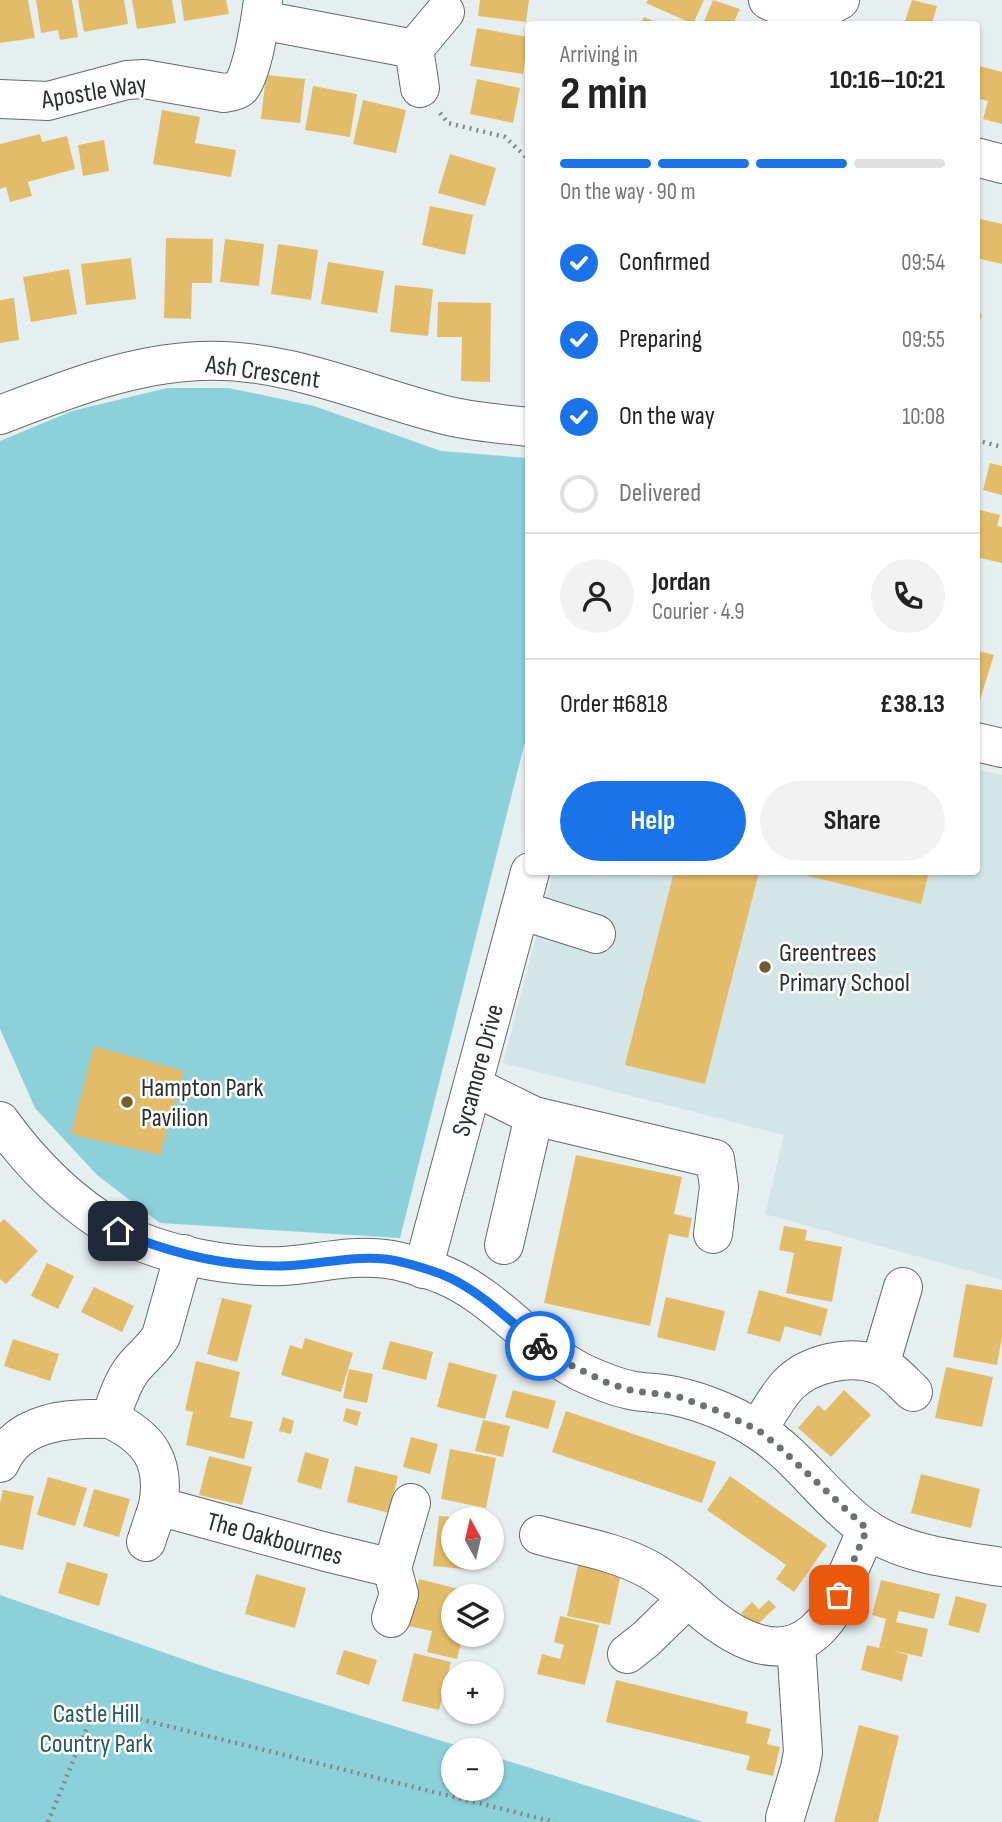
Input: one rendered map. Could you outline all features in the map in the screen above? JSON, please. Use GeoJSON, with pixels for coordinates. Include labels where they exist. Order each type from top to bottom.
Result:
{"type":"FeatureCollection","features":[{"type":"Feature","properties":{"kind":"street"},"geometry":{"type":"LineString","coordinates":[[788,12],[818,9],[840,0]]}},
{"type":"Feature","properties":{"kind":"street","name":"Apostle Way"},"geometry":{"type":"LineString","coordinates":[[0,99],[48,101],[115,83],[144,79],[224,93],[236,91],[243,86],[262,10],[414,49]]}},
{"type":"Feature","properties":{"kind":"street"},"geometry":{"type":"LineString","coordinates":[[420,88],[414,49],[444,12]]}},
{"type":"Feature","properties":{"kind":"street"},"geometry":{"type":"LineString","coordinates":[[980,158],[1002,164]]}},
{"type":"Feature","properties":{"kind":"street","name":"Ash Crescent"},"geometry":{"type":"LineString","coordinates":[[0,415],[101,378],[172,363],[203,361],[283,369],[450,416],[525,427]]}},
{"type":"Feature","properties":{"kind":"street"},"geometry":{"type":"LineString","coordinates":[[980,743],[1002,748]]}},
{"type":"Feature","properties":{"kind":"street","name":"Sycamore Drive"},"geometry":{"type":"LineString","coordinates":[[424,1269],[529,875]]}},
{"type":"Feature","properties":{"kind":"street"},"geometry":{"type":"LineString","coordinates":[[520,910],[596,934]]}},
{"type":"Feature","properties":{"kind":"street"},"geometry":{"type":"LineString","coordinates":[[473,1086],[534,1116],[715,1159],[719,1187],[713,1234]]}},
{"type":"Feature","properties":{"kind":"street"},"geometry":{"type":"LineString","coordinates":[[504,1245],[534,1116]]}},
{"type":"Feature","properties":{"kind":"street"},"geometry":{"type":"LineString","coordinates":[[0,1121],[54,1184],[96,1217],[129,1236],[215,1261],[269,1266],[367,1258],[386,1259],[442,1274],[483,1298],[545,1350],[583,1373],[633,1391],[676,1396],[699,1403],[758,1430],[867,1529],[909,1549],[1002,1567]]}},
{"type":"Feature","properties":{"kind":"street"},"geometry":{"type":"LineString","coordinates":[[110,1419],[126,1378],[161,1336],[184,1254]]}},
{"type":"Feature","properties":{"kind":"street"},"geometry":{"type":"LineString","coordinates":[[880,1365],[903,1287]]}},
{"type":"Feature","properties":{"kind":"street"},"geometry":{"type":"LineString","coordinates":[[758,1430],[788,1385],[806,1371],[828,1364],[852,1362],[880,1365],[913,1392]]}},
{"type":"Feature","properties":{"kind":"street"},"geometry":{"type":"LineString","coordinates":[[0,1463],[12,1443],[35,1428],[89,1418],[110,1419],[136,1435],[153,1454],[161,1478],[158,1506],[146,1542]]}},
{"type":"Feature","properties":{"kind":"street"},"geometry":{"type":"LineString","coordinates":[[391,1618],[399,1594],[392,1568],[411,1503]]}},
{"type":"Feature","properties":{"kind":"street","name":"The Oakbournes"},"geometry":{"type":"LineString","coordinates":[[158,1506],[392,1568]]}},
{"type":"Feature","properties":{"kind":"street"},"geometry":{"type":"LineString","coordinates":[[538,1535],[645,1567],[663,1578],[703,1612],[748,1642],[779,1646],[796,1644],[812,1636],[830,1614],[867,1529]]}},
{"type":"Feature","properties":{"kind":"street"},"geometry":{"type":"LineString","coordinates":[[627,1654],[688,1598]]}},
{"type":"Feature","properties":{"kind":"street"},"geometry":{"type":"LineString","coordinates":[[785,1818],[803,1752],[796,1644]]}},
{"type":"Feature","properties":{"kind":"path"},"geometry":{"type":"LineString","coordinates":[[420,88],[448,123],[505,137],[525,156]]}},
{"type":"Feature","properties":{"kind":"path"},"geometry":{"type":"LineString","coordinates":[[980,441],[1002,447]]}},
{"type":"Feature","properties":{"kind":"path"},"geometry":{"type":"LineString","coordinates":[[48,1822],[93,1710],[144,1720],[555,1822]]}},
{"type":"Feature","properties":{"kind":"shaded area","name":"Greentrees Primary School"},"geometry":{"type":"Polygon","coordinates":[[[980,770],[1002,775],[1002,1280],[765,1214],[784,1135],[503,1063],[552,875],[980,875],[980,770]]]}},
{"type":"Feature","properties":{"kind":"green space"},"geometry":{"type":"Polygon","coordinates":[[[167,388],[229,388],[314,406],[441,451],[525,458],[525,742],[400,1238],[160,1223],[97,1175],[35,1108],[0,1029],[0,441],[72,411],[167,388]]]}},
{"type":"Feature","properties":{"kind":"green space","name":"Castle Hill Country Park"},"geometry":{"type":"Polygon","coordinates":[[[0,1595],[214,1670],[441,1741],[441,1801],[504,1801],[504,1760],[703,1822],[0,1822],[0,1595]]]}},
{"type":"Feature","properties":{"kind":"building"},"geometry":{"type":"Polygon","coordinates":[[[0,0],[28,0],[35,38],[0,43],[0,0]]]}},
{"type":"Feature","properties":{"kind":"building"},"geometry":{"type":"Polygon","coordinates":[[[36,0],[72,0],[78,37],[60,40],[58,30],[41,33],[36,0]]]}},
{"type":"Feature","properties":{"kind":"building"},"geometry":{"type":"Polygon","coordinates":[[[78,0],[124,0],[128,24],[84,32],[78,0]]]}},
{"type":"Feature","properties":{"kind":"building"},"geometry":{"type":"Polygon","coordinates":[[[132,0],[172,0],[176,23],[137,29],[132,0]]]}},
{"type":"Feature","properties":{"kind":"building"},"geometry":{"type":"Polygon","coordinates":[[[181,0],[226,0],[229,14],[184,21],[181,0]]]}},
{"type":"Feature","properties":{"kind":"building"},"geometry":{"type":"Polygon","coordinates":[[[480,0],[529,0],[525,22],[478,16],[480,0]]]}},
{"type":"Feature","properties":{"kind":"building"},"geometry":{"type":"Polygon","coordinates":[[[648,0],[704,0],[694,21],[686,21],[646,3],[648,0]]]}},
{"type":"Feature","properties":{"kind":"building"},"geometry":{"type":"Polygon","coordinates":[[[713,0],[740,9],[734,21],[704,21],[713,0]]]}},
{"type":"Feature","properties":{"kind":"building"},"geometry":{"type":"Polygon","coordinates":[[[912,0],[937,6],[933,21],[905,21],[912,0]]]}},
{"type":"Feature","properties":{"kind":"building"},"geometry":{"type":"Polygon","coordinates":[[[477,28],[525,36],[523,74],[470,66],[477,28]]]}},
{"type":"Feature","properties":{"kind":"building"},"geometry":{"type":"Polygon","coordinates":[[[980,66],[1002,72],[1002,124],[983,119],[988,101],[980,99],[980,66]]]}},
{"type":"Feature","properties":{"kind":"building"},"geometry":{"type":"Polygon","coordinates":[[[266,75],[305,79],[300,123],[261,119],[266,75]]]}},
{"type":"Feature","properties":{"kind":"building"},"geometry":{"type":"Polygon","coordinates":[[[477,79],[520,88],[513,123],[470,114],[477,79]]]}},
{"type":"Feature","properties":{"kind":"building"},"geometry":{"type":"Polygon","coordinates":[[[313,86],[357,94],[350,137],[305,130],[313,86]]]}},
{"type":"Feature","properties":{"kind":"building"},"geometry":{"type":"Polygon","coordinates":[[[363,100],[406,110],[396,153],[353,144],[363,100]]]}},
{"type":"Feature","properties":{"kind":"building"},"geometry":{"type":"Polygon","coordinates":[[[162,110],[200,117],[195,143],[236,150],[231,177],[153,164],[162,110]]]}},
{"type":"Feature","properties":{"kind":"building"},"geometry":{"type":"Polygon","coordinates":[[[40,134],[42,142],[67,136],[75,169],[28,182],[32,196],[10,202],[6,187],[0,189],[0,144],[40,134]]]}},
{"type":"Feature","properties":{"kind":"building"},"geometry":{"type":"Polygon","coordinates":[[[104,140],[109,171],[83,176],[78,145],[104,140]]]}},
{"type":"Feature","properties":{"kind":"building"},"geometry":{"type":"Polygon","coordinates":[[[450,154],[496,168],[485,206],[438,193],[450,154]]]}},
{"type":"Feature","properties":{"kind":"building"},"geometry":{"type":"Polygon","coordinates":[[[430,206],[473,215],[465,255],[422,245],[430,206]]]}},
{"type":"Feature","properties":{"kind":"building"},"geometry":{"type":"Polygon","coordinates":[[[980,219],[1002,224],[1002,264],[980,259],[980,219]]]}},
{"type":"Feature","properties":{"kind":"building"},"geometry":{"type":"Polygon","coordinates":[[[166,238],[213,239],[212,283],[192,283],[191,319],[164,318],[166,238]]]}},
{"type":"Feature","properties":{"kind":"building"},"geometry":{"type":"Polygon","coordinates":[[[225,239],[264,244],[259,286],[220,282],[225,239]]]}},
{"type":"Feature","properties":{"kind":"building"},"geometry":{"type":"Polygon","coordinates":[[[278,244],[318,250],[311,300],[271,294],[278,244]]]}},
{"type":"Feature","properties":{"kind":"building"},"geometry":{"type":"Polygon","coordinates":[[[131,258],[136,299],[86,305],[81,264],[131,258]]]}},
{"type":"Feature","properties":{"kind":"building"},"geometry":{"type":"Polygon","coordinates":[[[328,262],[384,271],[377,313],[321,304],[328,262]]]}},
{"type":"Feature","properties":{"kind":"building"},"geometry":{"type":"Polygon","coordinates":[[[69,269],[77,314],[31,322],[23,277],[69,269]]]}},
{"type":"Feature","properties":{"kind":"building"},"geometry":{"type":"Polygon","coordinates":[[[395,285],[433,289],[428,336],[390,332],[395,285]]]}},
{"type":"Feature","properties":{"kind":"building"},"geometry":{"type":"Polygon","coordinates":[[[14,298],[19,340],[0,343],[0,300],[14,298]]]}},
{"type":"Feature","properties":{"kind":"building"},"geometry":{"type":"Polygon","coordinates":[[[438,302],[491,303],[490,382],[461,381],[462,337],[437,337],[438,302]]]}},
{"type":"Feature","properties":{"kind":"building"},"geometry":{"type":"Polygon","coordinates":[[[990,463],[1002,466],[1002,495],[983,490],[990,463]]]}},
{"type":"Feature","properties":{"kind":"building"},"geometry":{"type":"Polygon","coordinates":[[[980,510],[1000,515],[997,526],[1002,527],[1002,563],[980,558],[980,510]]]}},
{"type":"Feature","properties":{"kind":"building"},"geometry":{"type":"Polygon","coordinates":[[[980,651],[994,655],[980,700],[980,651]]]}},
{"type":"Feature","properties":{"kind":"building"},"geometry":{"type":"Polygon","coordinates":[[[673,875],[758,875],[705,1084],[625,1065],[673,875]]]}},
{"type":"Feature","properties":{"kind":"building"},"geometry":{"type":"Polygon","coordinates":[[[805,875],[928,875],[921,904],[805,875]]]}},
{"type":"Feature","properties":{"kind":"building","name":"Hampton Park Pavilion"},"geometry":{"type":"Polygon","coordinates":[[[94,1046],[184,1071],[160,1155],[71,1134],[94,1046]]]}},
{"type":"Feature","properties":{"kind":"building"},"geometry":{"type":"Polygon","coordinates":[[[576,1155],[682,1177],[674,1214],[692,1218],[688,1238],[669,1234],[650,1326],[544,1303],[576,1155]]]}},
{"type":"Feature","properties":{"kind":"building"},"geometry":{"type":"Polygon","coordinates":[[[4,1219],[38,1251],[6,1284],[0,1279],[0,1223],[4,1219]]]}},
{"type":"Feature","properties":{"kind":"building"},"geometry":{"type":"Polygon","coordinates":[[[784,1226],[807,1230],[805,1240],[842,1247],[832,1302],[786,1293],[794,1253],[779,1250],[784,1226]]]}},
{"type":"Feature","properties":{"kind":"building"},"geometry":{"type":"Polygon","coordinates":[[[47,1263],[74,1276],[58,1309],[31,1296],[47,1263]]]}},
{"type":"Feature","properties":{"kind":"building"},"geometry":{"type":"Polygon","coordinates":[[[966,1284],[1002,1290],[1002,1337],[997,1365],[953,1357],[966,1284]]]}},
{"type":"Feature","properties":{"kind":"building"},"geometry":{"type":"Polygon","coordinates":[[[94,1287],[134,1306],[122,1332],[81,1312],[94,1287]]]}},
{"type":"Feature","properties":{"kind":"building"},"geometry":{"type":"Polygon","coordinates":[[[759,1290],[828,1309],[821,1336],[785,1326],[780,1342],[747,1333],[759,1290]]]}},
{"type":"Feature","properties":{"kind":"building"},"geometry":{"type":"Polygon","coordinates":[[[666,1297],[725,1311],[715,1351],[657,1337],[666,1297]]]}},
{"type":"Feature","properties":{"kind":"building"},"geometry":{"type":"Polygon","coordinates":[[[222,1298],[252,1305],[237,1362],[207,1354],[222,1298]]]}},
{"type":"Feature","properties":{"kind":"building"},"geometry":{"type":"Polygon","coordinates":[[[305,1338],[353,1353],[341,1392],[281,1375],[290,1345],[302,1349],[305,1338]]]}},
{"type":"Feature","properties":{"kind":"building"},"geometry":{"type":"Polygon","coordinates":[[[13,1339],[59,1354],[50,1381],[4,1366],[13,1339]]]}},
{"type":"Feature","properties":{"kind":"building"},"geometry":{"type":"Polygon","coordinates":[[[390,1341],[433,1352],[426,1380],[382,1369],[390,1341]]]}},
{"type":"Feature","properties":{"kind":"building"},"geometry":{"type":"Polygon","coordinates":[[[196,1361],[240,1372],[230,1417],[253,1422],[244,1459],[186,1445],[193,1412],[185,1410],[196,1361]]]}},
{"type":"Feature","properties":{"kind":"building"},"geometry":{"type":"Polygon","coordinates":[[[449,1362],[497,1375],[485,1419],[437,1407],[449,1362]]]}},
{"type":"Feature","properties":{"kind":"building"},"geometry":{"type":"Polygon","coordinates":[[[946,1367],[993,1377],[982,1427],[935,1418],[946,1367]]]}},
{"type":"Feature","properties":{"kind":"building"},"geometry":{"type":"Polygon","coordinates":[[[349,1369],[373,1374],[367,1403],[343,1398],[349,1369]]]}},
{"type":"Feature","properties":{"kind":"building"},"geometry":{"type":"Polygon","coordinates":[[[513,1390],[556,1401],[548,1429],[505,1417],[513,1390]]]}},
{"type":"Feature","properties":{"kind":"building"},"geometry":{"type":"Polygon","coordinates":[[[844,1390],[871,1415],[831,1457],[798,1428],[818,1405],[825,1411],[844,1390]]]}},
{"type":"Feature","properties":{"kind":"building"},"geometry":{"type":"Polygon","coordinates":[[[346,1408],[361,1412],[357,1426],[343,1421],[346,1408]]]}},
{"type":"Feature","properties":{"kind":"building"},"geometry":{"type":"Polygon","coordinates":[[[566,1411],[716,1462],[702,1503],[552,1452],[566,1411]]]}},
{"type":"Feature","properties":{"kind":"building"},"geometry":{"type":"Polygon","coordinates":[[[283,1417],[294,1421],[291,1434],[279,1431],[283,1417]]]}},
{"type":"Feature","properties":{"kind":"building"},"geometry":{"type":"Polygon","coordinates":[[[483,1420],[510,1426],[503,1457],[475,1451],[483,1420]]]}},
{"type":"Feature","properties":{"kind":"building"},"geometry":{"type":"Polygon","coordinates":[[[411,1437],[438,1444],[430,1474],[403,1467],[411,1437]]]}},
{"type":"Feature","properties":{"kind":"building"},"geometry":{"type":"Polygon","coordinates":[[[450,1449],[496,1458],[486,1507],[441,1499],[450,1449]]]}},
{"type":"Feature","properties":{"kind":"building"},"geometry":{"type":"Polygon","coordinates":[[[305,1452],[329,1459],[321,1489],[297,1482],[305,1452]]]}},
{"type":"Feature","properties":{"kind":"building"},"geometry":{"type":"Polygon","coordinates":[[[209,1456],[252,1467],[242,1505],[199,1495],[209,1456]]]}},
{"type":"Feature","properties":{"kind":"building"},"geometry":{"type":"Polygon","coordinates":[[[355,1466],[398,1476],[389,1513],[347,1502],[355,1466]]]}},
{"type":"Feature","properties":{"kind":"building"},"geometry":{"type":"Polygon","coordinates":[[[921,1474],[980,1489],[971,1528],[911,1513],[921,1474]]]}},
{"type":"Feature","properties":{"kind":"building"},"geometry":{"type":"Polygon","coordinates":[[[730,1476],[827,1545],[794,1592],[776,1579],[786,1565],[707,1510],[730,1476]]]}},
{"type":"Feature","properties":{"kind":"building"},"geometry":{"type":"Polygon","coordinates":[[[48,1477],[87,1488],[75,1526],[37,1515],[48,1477]]]}},
{"type":"Feature","properties":{"kind":"building"},"geometry":{"type":"Polygon","coordinates":[[[94,1489],[130,1499],[119,1537],[83,1526],[94,1489]]]}},
{"type":"Feature","properties":{"kind":"building"},"geometry":{"type":"Polygon","coordinates":[[[3,1490],[34,1496],[23,1550],[0,1545],[0,1503],[3,1490]]]}},
{"type":"Feature","properties":{"kind":"building"},"geometry":{"type":"Polygon","coordinates":[[[439,1516],[441,1516],[441,1567],[433,1566],[439,1516]]]}},
{"type":"Feature","properties":{"kind":"building"},"geometry":{"type":"Polygon","coordinates":[[[67,1562],[108,1574],[99,1606],[58,1593],[67,1562]]]}},
{"type":"Feature","properties":{"kind":"building"},"geometry":{"type":"Polygon","coordinates":[[[578,1565],[621,1574],[610,1625],[567,1616],[578,1565]]]}},
{"type":"Feature","properties":{"kind":"building"},"geometry":{"type":"Polygon","coordinates":[[[256,1574],[306,1588],[295,1628],[245,1614],[256,1574]]]}},
{"type":"Feature","properties":{"kind":"building"},"geometry":{"type":"Polygon","coordinates":[[[419,1579],[441,1584],[441,1647],[460,1647],[457,1659],[427,1652],[432,1631],[408,1626],[419,1579]]]}},
{"type":"Feature","properties":{"kind":"building"},"geometry":{"type":"Polygon","coordinates":[[[881,1580],[940,1594],[934,1619],[899,1611],[896,1622],[928,1629],[922,1657],[891,1650],[908,1655],[902,1681],[861,1670],[867,1645],[879,1648],[886,1619],[872,1615],[881,1580]]]}},
{"type":"Feature","properties":{"kind":"building"},"geometry":{"type":"Polygon","coordinates":[[[956,1596],[987,1604],[979,1633],[948,1625],[956,1596]]]}},
{"type":"Feature","properties":{"kind":"building"},"geometry":{"type":"Polygon","coordinates":[[[769,1600],[776,1607],[755,1627],[741,1613],[752,1602],[759,1609],[769,1600]]]}},
{"type":"Feature","properties":{"kind":"building"},"geometry":{"type":"Polygon","coordinates":[[[560,1616],[599,1625],[585,1685],[537,1674],[542,1654],[560,1659],[564,1645],[554,1642],[560,1616]]]}},
{"type":"Feature","properties":{"kind":"building"},"geometry":{"type":"Polygon","coordinates":[[[344,1650],[377,1660],[369,1685],[336,1674],[344,1650]]]}},
{"type":"Feature","properties":{"kind":"building"},"geometry":{"type":"Polygon","coordinates":[[[414,1653],[447,1661],[441,1661],[439,1710],[402,1701],[414,1653]]]}},
{"type":"Feature","properties":{"kind":"building"},"geometry":{"type":"Polygon","coordinates":[[[616,1680],[748,1712],[746,1723],[771,1729],[767,1744],[780,1747],[773,1776],[746,1770],[750,1756],[606,1722],[616,1680]]]}},
{"type":"Feature","properties":{"kind":"building"},"geometry":{"type":"Polygon","coordinates":[[[859,1725],[899,1736],[878,1822],[834,1822],[859,1725]]]}},
{"type":"Feature","properties":{"kind":"way so far"},"geometry":{"type":"LineString","coordinates":[[540,1346],[583,1373],[608,1383],[633,1391],[656,1392],[699,1403],[758,1430],[777,1445],[867,1529],[839,1595]]}},
{"type":"Feature","properties":{"kind":"place","name":"Greentrees Primary School"},"geometry":{"type":"Point","coordinates":[765,967]}},
{"type":"Feature","properties":{"kind":"place","name":"Hampton Park Pavilion"},"geometry":{"type":"Point","coordinates":[127,1102]}},
{"type":"Feature","properties":{"kind":"route"},"geometry":{"type":"LineString","coordinates":[[118,1231],[184,1254],[247,1265],[280,1266],[367,1258],[404,1263],[442,1274],[457,1282],[495,1307],[540,1346]]}}]}
